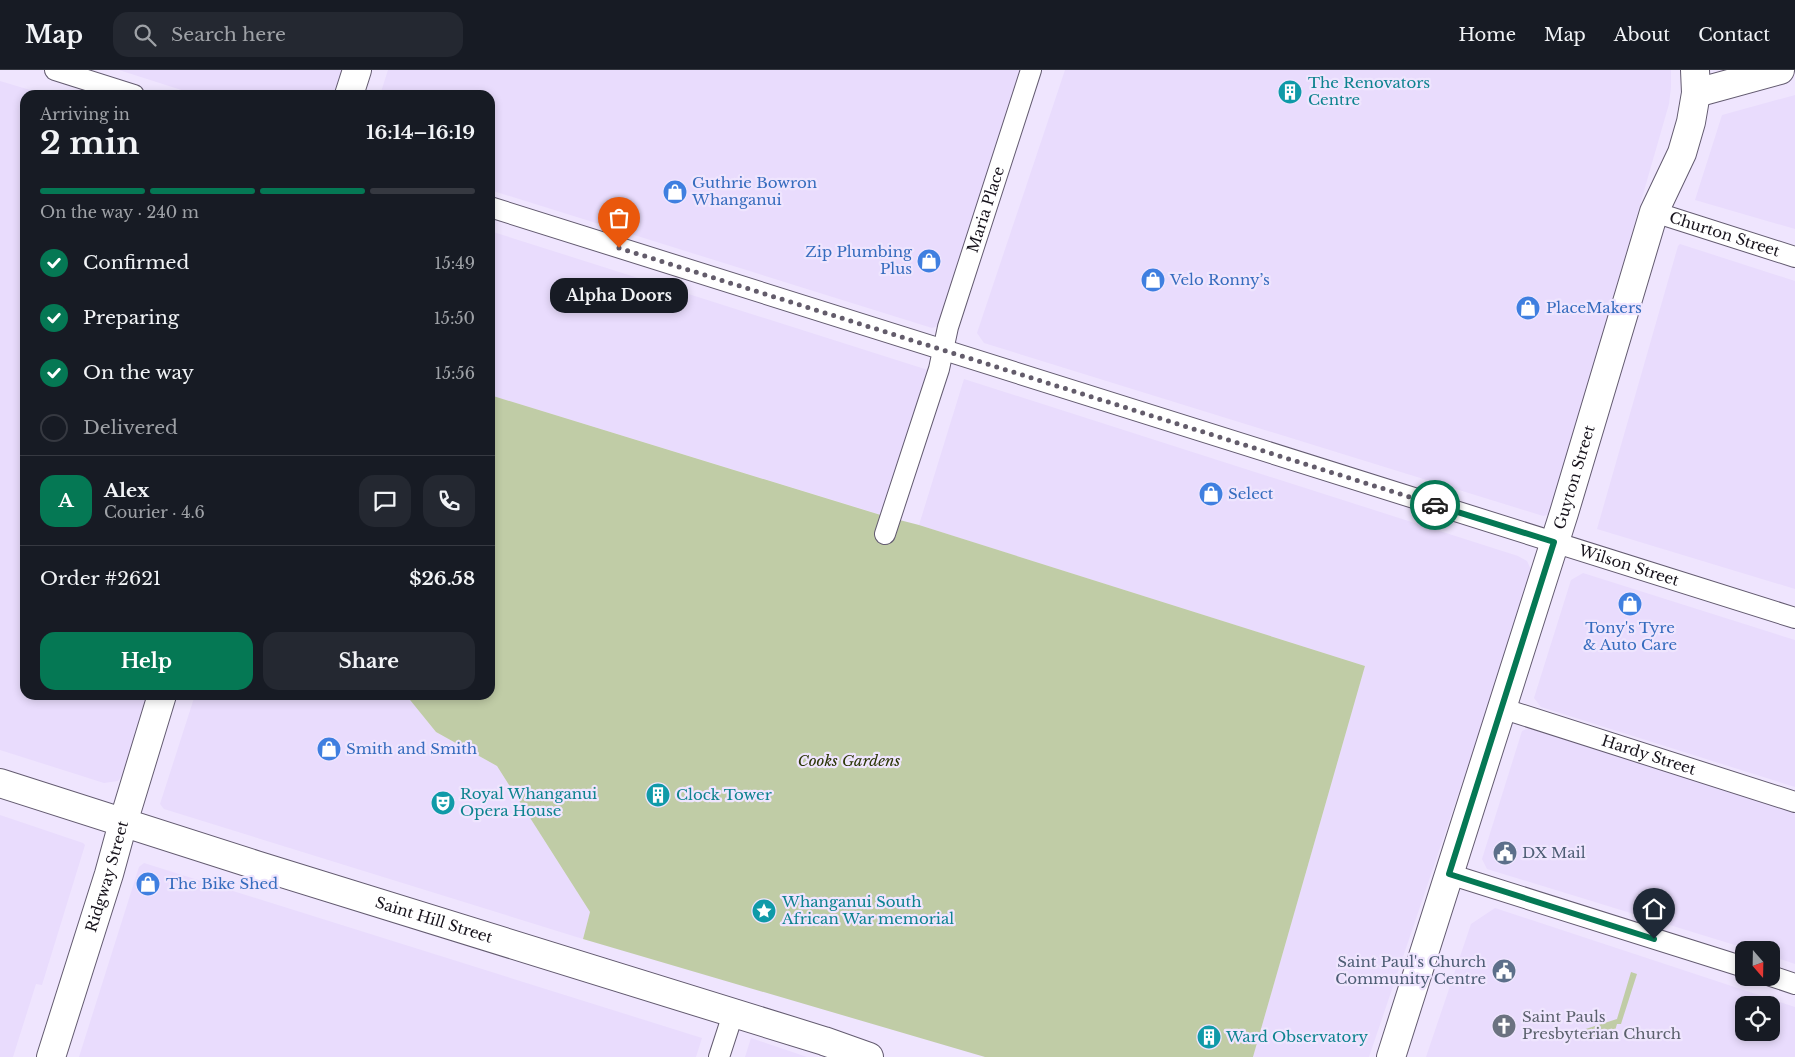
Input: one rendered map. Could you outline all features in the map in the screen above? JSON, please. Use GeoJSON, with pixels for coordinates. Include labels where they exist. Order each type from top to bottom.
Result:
{"type":"FeatureCollection","features":[{"type":"Feature","properties":{"kind":"main road"},"geometry":{"type":"LineString","coordinates":[[351,90],[357,70]]}},
{"type":"Feature","properties":{"kind":"main road"},"geometry":{"type":"LineString","coordinates":[[1695,81],[1761,72]]}},
{"type":"Feature","properties":{"kind":"main road","name":"Guyton Street"},"geometry":{"type":"LineString","coordinates":[[1391,1057],[1554,542],[1654,212],[1682,153],[1691,122],[1695,81]]}},
{"type":"Feature","properties":{"kind":"main road","name":"Ridgway Street"},"geometry":{"type":"LineString","coordinates":[[51,1057],[109,874],[122,822],[160,700]]}},
{"type":"Feature","properties":{"kind":"main road","name":"Saint Hill Street"},"geometry":{"type":"LineString","coordinates":[[0,783],[732,1014],[824,1041],[868,1057]]}},
{"type":"Feature","properties":{"kind":"street"},"geometry":{"type":"LineString","coordinates":[[55,70],[118,90]]}},
{"type":"Feature","properties":{"kind":"street","name":"Maria Place"},"geometry":{"type":"LineString","coordinates":[[885,534],[939,369],[948,327],[1031,70]]}},
{"type":"Feature","properties":{"kind":"street","name":"Wilson Street"},"geometry":{"type":"LineString","coordinates":[[495,209],[1795,618]]}},
{"type":"Feature","properties":{"kind":"street","name":"Churton Street"},"geometry":{"type":"LineString","coordinates":[[1654,212],[1795,257]]}},
{"type":"Feature","properties":{"kind":"street","name":"Hardy Street"},"geometry":{"type":"LineString","coordinates":[[1501,708],[1795,802]]}},
{"type":"Feature","properties":{"kind":"street"},"geometry":{"type":"LineString","coordinates":[[1449,874],[1735,965]]}},
{"type":"Feature","properties":{"kind":"street"},"geometry":{"type":"LineString","coordinates":[[1780,979],[1795,984]]}},
{"type":"Feature","properties":{"kind":"street"},"geometry":{"type":"LineString","coordinates":[[719,1057],[732,1014]]}},
{"type":"Feature","properties":{"kind":"shaded area"},"geometry":{"type":"Polygon","coordinates":[[[119,70],[344,70],[338,90],[181,90],[119,70]]]}},
{"type":"Feature","properties":{"kind":"shaded area"},"geometry":{"type":"Polygon","coordinates":[[[388,70],[1025,70],[945,324],[932,328],[495,192],[495,90],[382,90],[388,70]]]}},
{"type":"Feature","properties":{"kind":"shaded area"},"geometry":{"type":"Polygon","coordinates":[[[1065,70],[1671,70],[1669,104],[1551,514],[1543,516],[984,343],[977,333],[1065,70]]]}},
{"type":"Feature","properties":{"kind":"shaded area"},"geometry":{"type":"Polygon","coordinates":[[[0,81],[30,90],[20,90],[20,700],[150,700],[131,763],[118,781],[104,783],[0,750],[0,81]]]}},
{"type":"Feature","properties":{"kind":"shaded area"},"geometry":{"type":"Polygon","coordinates":[[[1795,95],[1795,229],[1695,200],[1722,115],[1795,95]]]}},
{"type":"Feature","properties":{"kind":"shaded area"},"geometry":{"type":"Polygon","coordinates":[[[495,233],[928,370],[885,516],[495,397],[495,233]]]}},
{"type":"Feature","properties":{"kind":"shaded area"},"geometry":{"type":"Polygon","coordinates":[[[1680,244],[1795,281],[1795,589],[1597,529],[1680,244]]]}},
{"type":"Feature","properties":{"kind":"shaded area"},"geometry":{"type":"Polygon","coordinates":[[[964,379],[1518,556],[1527,561],[1533,574],[1369,1057],[1253,1057],[1365,666],[919,525],[964,379]]]}},
{"type":"Feature","properties":{"kind":"shaded area"},"geometry":{"type":"Polygon","coordinates":[[[1583,573],[1795,640],[1795,787],[1541,707],[1534,698],[1571,580],[1583,573]]]}},
{"type":"Feature","properties":{"kind":"shaded area"},"geometry":{"type":"Polygon","coordinates":[[[193,700],[410,700],[436,732],[497,766],[590,912],[583,939],[164,809],[160,804],[193,700]]]}},
{"type":"Feature","properties":{"kind":"shaded area"},"geometry":{"type":"Polygon","coordinates":[[[1533,726],[1795,812],[1795,964],[1780,959],[1780,941],[1735,941],[1735,945],[1487,869],[1482,859],[1522,731],[1533,726]]]}},
{"type":"Feature","properties":{"kind":"shaded area"},"geometry":{"type":"Polygon","coordinates":[[[0,815],[85,845],[42,985],[36,984],[13,1057],[0,1057],[0,815]]]}},
{"type":"Feature","properties":{"kind":"shaded area"},"geometry":{"type":"Polygon","coordinates":[[[144,863],[702,1038],[696,1057],[79,1057],[139,867],[144,863]]]}},
{"type":"Feature","properties":{"kind":"shaded area"},"geometry":{"type":"Polygon","coordinates":[[[1495,908],[1762,996],[1735,996],[1735,1041],[1780,1041],[1780,1002],[1795,1007],[1795,1057],[1426,1057],[1471,924],[1495,908]]]}},
{"type":"Feature","properties":{"kind":"shaded area"},"geometry":{"type":"Polygon","coordinates":[[[751,1038],[807,1057],[745,1057],[751,1038]]]}},
{"type":"Feature","properties":{"kind":"green space","name":"Cooks Gardens"},"geometry":{"type":"Polygon","coordinates":[[[495,397],[884,516],[919,525],[1365,666],[1253,1057],[985,1057],[583,939],[590,912],[497,766],[436,732],[410,700],[495,700],[495,397]]]}},
{"type":"Feature","properties":{"kind":"green space"},"geometry":{"type":"Polygon","coordinates":[[[1631,972],[1637,974],[1621,1024],[1617,1024],[1613,1037],[1595,1034],[1594,1041],[1573,1036],[1573,1033],[1617,1019],[1631,972]]]}},
{"type":"Feature","properties":{"kind":"way so far"},"geometry":{"type":"LineString","coordinates":[[619,248],[1435,505]]}},
{"type":"Feature","properties":{"kind":"place","name":"The Renovators Centre"},"geometry":{"type":"Point","coordinates":[1290,92]}},
{"type":"Feature","properties":{"kind":"place","name":"Guthrie Bowron Whanganui"},"geometry":{"type":"Point","coordinates":[675,192]}},
{"type":"Feature","properties":{"kind":"place","name":"Alpha Doors"},"geometry":{"type":"Point","coordinates":[619,248]}},
{"type":"Feature","properties":{"kind":"place","name":"Zip Plumbing Plus"},"geometry":{"type":"Point","coordinates":[929,261]}},
{"type":"Feature","properties":{"kind":"place","name":"Velo Ronny’s"},"geometry":{"type":"Point","coordinates":[1153,280]}},
{"type":"Feature","properties":{"kind":"place","name":"PlaceMakers"},"geometry":{"type":"Point","coordinates":[1528,308]}},
{"type":"Feature","properties":{"kind":"place","name":"Select"},"geometry":{"type":"Point","coordinates":[1211,494]}},
{"type":"Feature","properties":{"kind":"place","name":"Tony's Tyre & Auto Care"},"geometry":{"type":"Point","coordinates":[1630,604]}},
{"type":"Feature","properties":{"kind":"place","name":"Smith and Smith"},"geometry":{"type":"Point","coordinates":[329,749]}},
{"type":"Feature","properties":{"kind":"place","name":"Clock Tower"},"geometry":{"type":"Point","coordinates":[658,795]}},
{"type":"Feature","properties":{"kind":"place","name":"Royal Whanganui Opera House"},"geometry":{"type":"Point","coordinates":[443,803]}},
{"type":"Feature","properties":{"kind":"place","name":"DX Mail"},"geometry":{"type":"Point","coordinates":[1505,853]}},
{"type":"Feature","properties":{"kind":"place","name":"The Bike Shed"},"geometry":{"type":"Point","coordinates":[148,884]}},
{"type":"Feature","properties":{"kind":"place","name":"Whanganui South African War memorial"},"geometry":{"type":"Point","coordinates":[764,911]}},
{"type":"Feature","properties":{"kind":"place","name":"Saint Paul's Church Community Centre"},"geometry":{"type":"Point","coordinates":[1504,971]}},
{"type":"Feature","properties":{"kind":"place","name":"Saint Pauls Presbyterian Church"},"geometry":{"type":"Point","coordinates":[1504,1026]}},
{"type":"Feature","properties":{"kind":"place","name":"Ward Observatory"},"geometry":{"type":"Point","coordinates":[1209,1037]}},
{"type":"Feature","properties":{"kind":"route"},"geometry":{"type":"LineString","coordinates":[[1435,505],[1554,542],[1449,874],[1654,939]]}}]}
